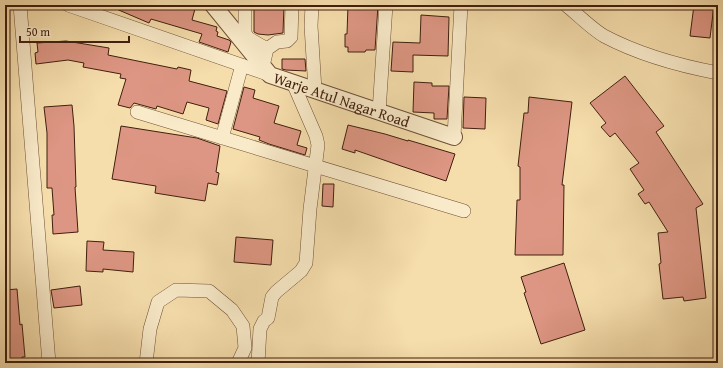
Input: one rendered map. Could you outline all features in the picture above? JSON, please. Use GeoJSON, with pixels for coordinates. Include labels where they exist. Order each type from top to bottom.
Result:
{"type":"FeatureCollection","features":[{"type":"Feature","properties":{"kind":"street"},"geometry":{"type":"LineString","coordinates":[[20,5],[49,363]]}},
{"type":"Feature","properties":{"kind":"street"},"geometry":{"type":"LineString","coordinates":[[68,5],[89,9],[242,65],[267,71],[267,49]]}},
{"type":"Feature","properties":{"kind":"street","name":"Warje Atul Nagar Road"},"geometry":{"type":"LineString","coordinates":[[213,5],[267,71],[293,83],[454,137]]}},
{"type":"Feature","properties":{"kind":"street"},"geometry":{"type":"LineString","coordinates":[[245,5],[245,33],[248,38],[267,49]]}},
{"type":"Feature","properties":{"kind":"street"},"geometry":{"type":"LineString","coordinates":[[267,49],[277,42],[286,41],[290,37],[292,5]]}},
{"type":"Feature","properties":{"kind":"street"},"geometry":{"type":"LineString","coordinates":[[312,5],[311,26],[316,90]]}},
{"type":"Feature","properties":{"kind":"street"},"geometry":{"type":"LineString","coordinates":[[379,112],[386,5]]}},
{"type":"Feature","properties":{"kind":"street"},"geometry":{"type":"LineString","coordinates":[[454,137],[461,5]]}},
{"type":"Feature","properties":{"kind":"street"},"geometry":{"type":"LineString","coordinates":[[566,5],[603,35],[641,52],[696,69],[718,73]]}},
{"type":"Feature","properties":{"kind":"street"},"geometry":{"type":"LineString","coordinates":[[222,138],[242,65]]}},
{"type":"Feature","properties":{"kind":"street"},"geometry":{"type":"LineString","coordinates":[[258,363],[260,329],[264,321],[268,318],[272,297],[301,271],[306,263],[310,209],[318,151],[316,136],[293,83]]}},
{"type":"Feature","properties":{"kind":"street"},"geometry":{"type":"LineString","coordinates":[[137,112],[464,211]]}},
{"type":"Feature","properties":{"kind":"street"},"geometry":{"type":"LineString","coordinates":[[146,363],[150,329],[158,302],[176,290],[209,291],[232,310],[243,326],[244,348],[238,363]]}},
{"type":"Feature","properties":{"kind":"building"},"geometry":{"type":"Polygon","coordinates":[[[107,5],[196,5],[192,20],[217,27],[217,36],[231,42],[228,52],[199,42],[202,34],[151,19],[149,23],[107,5]]]}},
{"type":"Feature","properties":{"kind":"building"},"geometry":{"type":"Polygon","coordinates":[[[254,5],[284,5],[283,33],[268,35],[254,32],[254,5]]]}},
{"type":"Feature","properties":{"kind":"building"},"geometry":{"type":"Polygon","coordinates":[[[348,5],[378,5],[375,50],[366,50],[365,52],[348,52],[348,47],[345,47],[348,5]]]}},
{"type":"Feature","properties":{"kind":"building"},"geometry":{"type":"Polygon","coordinates":[[[694,5],[714,5],[710,38],[690,36],[694,5]]]}},
{"type":"Feature","properties":{"kind":"building"},"geometry":{"type":"Polygon","coordinates":[[[421,15],[449,17],[448,56],[413,55],[413,72],[391,71],[393,42],[420,43],[421,15]]]}},
{"type":"Feature","properties":{"kind":"building"},"geometry":{"type":"Polygon","coordinates":[[[66,41],[109,48],[108,55],[177,69],[178,67],[191,70],[189,81],[227,91],[218,124],[206,120],[209,108],[187,102],[183,114],[157,106],[156,109],[134,103],[130,108],[118,105],[126,79],[120,78],[121,74],[83,67],[84,63],[68,60],[36,64],[35,53],[38,52],[37,43],[66,41]]]}},
{"type":"Feature","properties":{"kind":"building"},"geometry":{"type":"Polygon","coordinates":[[[282,59],[305,59],[306,71],[282,69],[282,59]]]}},
{"type":"Feature","properties":{"kind":"building"},"geometry":{"type":"Polygon","coordinates":[[[625,76],[664,126],[656,132],[703,204],[696,208],[706,298],[684,301],[683,297],[663,299],[659,264],[661,263],[658,233],[668,232],[649,202],[645,204],[638,194],[644,190],[630,169],[639,163],[615,133],[610,137],[601,127],[606,123],[590,103],[625,76]]]}},
{"type":"Feature","properties":{"kind":"building"},"geometry":{"type":"Polygon","coordinates":[[[414,82],[432,83],[432,86],[449,86],[447,119],[434,119],[434,113],[413,112],[414,82]]]}},
{"type":"Feature","properties":{"kind":"building"},"geometry":{"type":"Polygon","coordinates":[[[244,87],[255,90],[253,98],[279,106],[274,123],[301,131],[297,145],[307,148],[305,155],[269,144],[259,140],[260,137],[233,129],[244,87]]]}},
{"type":"Feature","properties":{"kind":"building"},"geometry":{"type":"Polygon","coordinates":[[[464,97],[486,98],[485,129],[463,128],[464,97]]]}},
{"type":"Feature","properties":{"kind":"building"},"geometry":{"type":"Polygon","coordinates":[[[529,97],[572,102],[562,185],[564,185],[563,255],[515,255],[517,200],[520,200],[520,167],[518,166],[524,113],[528,113],[529,97]]]}},
{"type":"Feature","properties":{"kind":"building"},"geometry":{"type":"Polygon","coordinates":[[[72,105],[78,232],[53,234],[52,215],[54,215],[52,188],[47,188],[47,133],[44,107],[72,105]]]}},
{"type":"Feature","properties":{"kind":"building"},"geometry":{"type":"Polygon","coordinates":[[[348,125],[408,140],[455,154],[446,181],[355,150],[355,153],[342,149],[348,125]]]}},
{"type":"Feature","properties":{"kind":"building"},"geometry":{"type":"Polygon","coordinates":[[[121,126],[197,138],[220,146],[216,172],[219,173],[217,185],[208,183],[205,201],[155,193],[156,186],[112,179],[121,126]]]}},
{"type":"Feature","properties":{"kind":"building"},"geometry":{"type":"Polygon","coordinates":[[[323,184],[334,184],[333,207],[322,206],[323,184]]]}},
{"type":"Feature","properties":{"kind":"building"},"geometry":{"type":"Polygon","coordinates":[[[236,237],[273,240],[271,265],[234,262],[236,237]]]}},
{"type":"Feature","properties":{"kind":"building"},"geometry":{"type":"Polygon","coordinates":[[[87,241],[104,242],[103,250],[134,252],[133,272],[103,269],[103,272],[86,271],[87,241]]]}},
{"type":"Feature","properties":{"kind":"building"},"geometry":{"type":"Polygon","coordinates":[[[564,263],[585,330],[541,344],[524,293],[526,292],[521,277],[564,263]]]}},
{"type":"Feature","properties":{"kind":"building"},"geometry":{"type":"Polygon","coordinates":[[[80,286],[82,305],[54,308],[51,290],[80,286]]]}},
{"type":"Feature","properties":{"kind":"building"},"geometry":{"type":"Polygon","coordinates":[[[17,289],[20,325],[22,324],[25,357],[22,357],[22,363],[5,363],[5,290],[17,289]]]}}]}
